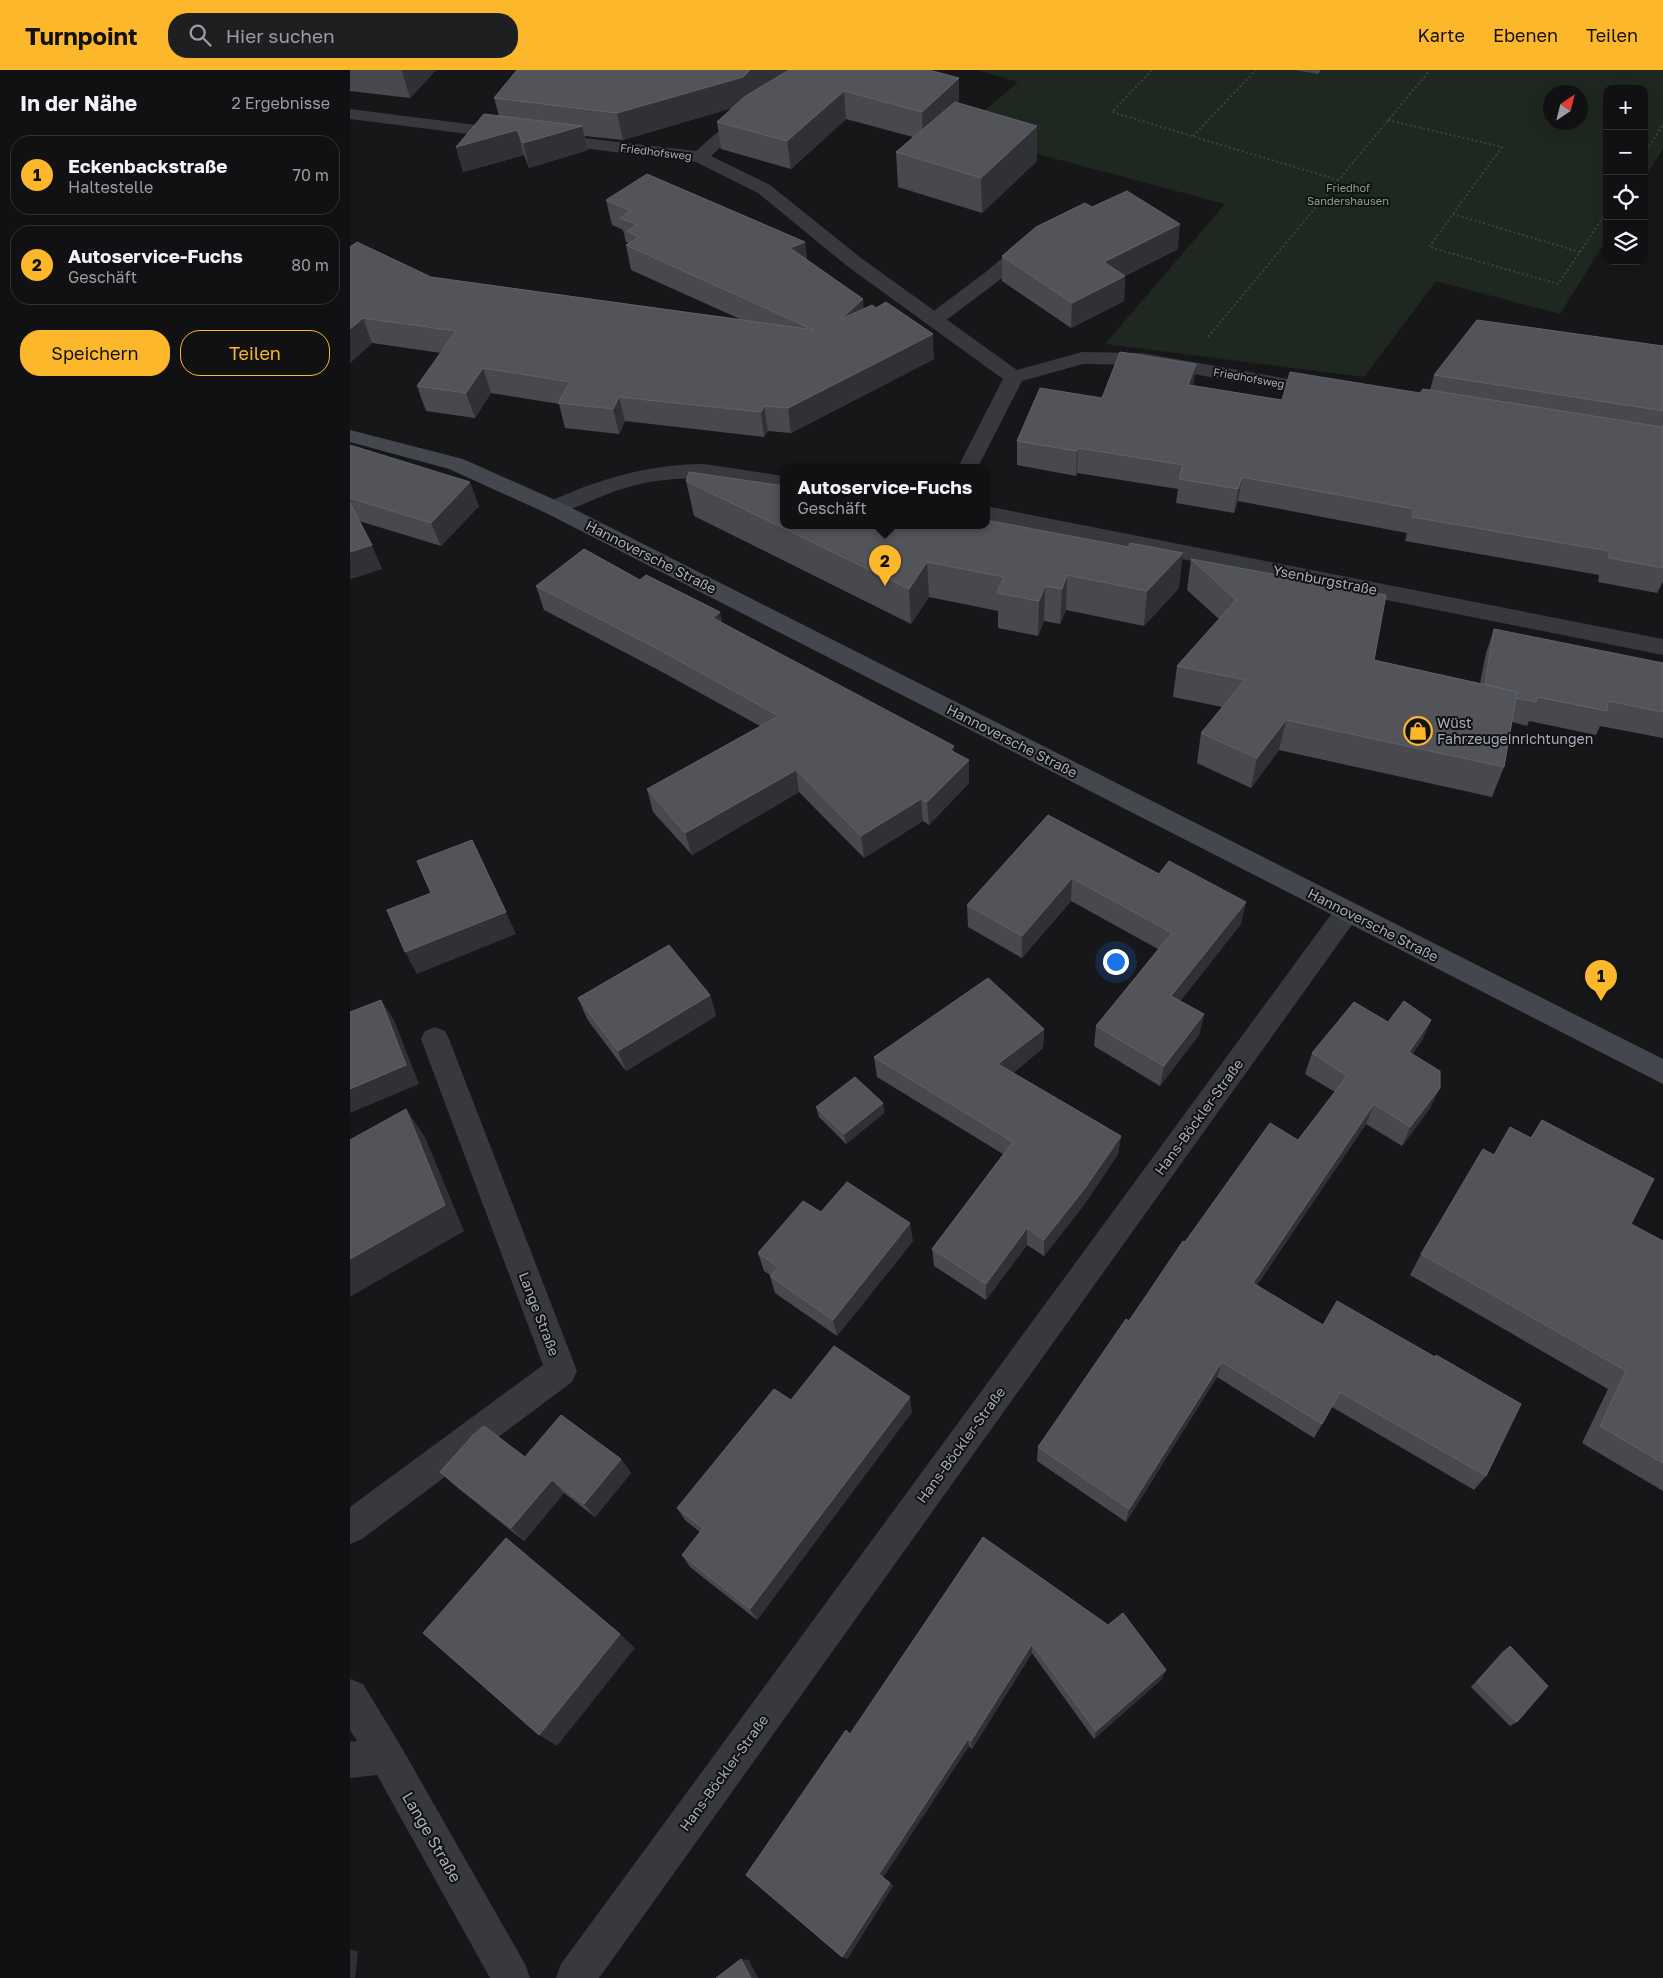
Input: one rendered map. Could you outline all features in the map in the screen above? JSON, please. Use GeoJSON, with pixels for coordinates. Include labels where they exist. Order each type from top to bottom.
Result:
{"type":"FeatureCollection","features":[{"type":"Feature","properties":{"kind":"main road","name":"Hannoversche Straße"},"geometry":{"type":"LineString","coordinates":[[350,436],[456,464],[554,508],[1663,1072]]}},
{"type":"Feature","properties":{"kind":"street"},"geometry":{"type":"LineString","coordinates":[[700,158],[798,70]]}},
{"type":"Feature","properties":{"kind":"street","name":"Friedhofsweg"},"geometry":{"type":"LineString","coordinates":[[350,114],[700,158],[764,189],[854,262],[1014,378],[1082,358],[1142,359],[1345,394]]}},
{"type":"Feature","properties":{"kind":"street"},"geometry":{"type":"LineString","coordinates":[[934,320],[994,275],[1035,240]]}},
{"type":"Feature","properties":{"kind":"street"},"geometry":{"type":"LineString","coordinates":[[970,464],[1014,378]]}},
{"type":"Feature","properties":{"kind":"street"},"geometry":{"type":"LineString","coordinates":[[554,508],[599,489],[658,474],[694,470],[780,481]]}},
{"type":"Feature","properties":{"kind":"street","name":"Ysenburgstraße"},"geometry":{"type":"LineString","coordinates":[[990,514],[1663,646]]}},
{"type":"Feature","properties":{"kind":"street","name":"Hans-Böckler-Straße"},"geometry":{"type":"LineString","coordinates":[[576,1978],[1348,912]]}},
{"type":"Feature","properties":{"kind":"street","name":"Lange Straße"},"geometry":{"type":"LineString","coordinates":[[350,1527],[561,1371],[435,1039]]}},
{"type":"Feature","properties":{"kind":"street","name":"Lange Straße"},"geometry":{"type":"LineString","coordinates":[[350,1698],[386,1756],[511,1978]]}},
{"type":"Feature","properties":{"kind":"street"},"geometry":{"type":"LineString","coordinates":[[350,1760],[386,1756]]}},
{"type":"Feature","properties":{"kind":"path"},"geometry":{"type":"LineString","coordinates":[[1152,70],[1112,112],[1338,180]]}},
{"type":"Feature","properties":{"kind":"path"},"geometry":{"type":"LineString","coordinates":[[1193,136],[1256,70]]}},
{"type":"Feature","properties":{"kind":"path"},"geometry":{"type":"LineString","coordinates":[[1184,366],[1430,70]]}},
{"type":"Feature","properties":{"kind":"path"},"geometry":{"type":"LineString","coordinates":[[1388,120],[1502,147],[1429,247],[1558,284],[1603,217]]}},
{"type":"Feature","properties":{"kind":"path"},"geometry":{"type":"LineString","coordinates":[[1648,148],[1663,125]]}},
{"type":"Feature","properties":{"kind":"path"},"geometry":{"type":"LineString","coordinates":[[1453,214],[1580,252]]}},
{"type":"Feature","properties":{"kind":"green space","name":"Friedhof Sandershausen"},"geometry":{"type":"Polygon","coordinates":[[[977,70],[1663,70],[1663,149],[1648,173],[1648,85],[1603,85],[1603,245],[1560,314],[1436,281],[1364,377],[1105,344],[1225,204],[959,133],[1018,82],[977,70]]]}},
{"type":"Feature","properties":{"kind":"building"},"geometry":{"type":"Polygon","coordinates":[[[517,70],[750,70],[743,77],[617,113],[494,98],[517,70]]]}},
{"type":"Feature","properties":{"kind":"building"},"geometry":{"type":"Polygon","coordinates":[[[789,70],[929,70],[959,78],[922,112],[844,91],[787,141],[717,122],[744,97],[789,70]]]}},
{"type":"Feature","properties":{"kind":"building"},"geometry":{"type":"Polygon","coordinates":[[[955,102],[1037,126],[981,178],[896,152],[955,102]]]}},
{"type":"Feature","properties":{"kind":"building"},"geometry":{"type":"Polygon","coordinates":[[[484,114],[582,126],[523,143],[517,130],[456,147],[484,114]]]}},
{"type":"Feature","properties":{"kind":"building"},"geometry":{"type":"Polygon","coordinates":[[[647,174],[805,242],[790,248],[863,299],[841,319],[872,305],[876,308],[886,302],[933,334],[788,408],[764,406],[761,412],[619,397],[613,409],[558,403],[570,382],[483,368],[466,393],[417,386],[456,331],[363,318],[350,329],[350,247],[357,242],[431,277],[814,330],[626,245],[639,237],[627,231],[637,225],[620,218],[631,211],[606,200],[647,174]]]}},
{"type":"Feature","properties":{"kind":"building"},"geometry":{"type":"Polygon","coordinates":[[[1127,191],[1180,224],[1104,262],[1125,276],[1072,303],[1002,256],[1036,227],[1085,203],[1092,207],[1127,191]]]}},
{"type":"Feature","properties":{"kind":"building"},"geometry":{"type":"Polygon","coordinates":[[[1477,320],[1663,346],[1663,411],[1434,375],[1477,320]]]}},
{"type":"Feature","properties":{"kind":"building"},"geometry":{"type":"Polygon","coordinates":[[[1120,352],[1196,364],[1188,385],[1282,400],[1290,372],[1420,393],[1423,389],[1663,427],[1663,568],[1609,558],[1609,551],[1412,517],[1414,509],[1242,477],[1238,489],[1179,479],[1183,465],[1078,448],[1077,451],[1017,441],[1040,388],[1102,398],[1120,352]]]}},
{"type":"Feature","properties":{"kind":"building"},"geometry":{"type":"Polygon","coordinates":[[[350,445],[470,482],[431,523],[350,498],[350,445]]]}},
{"type":"Feature","properties":{"kind":"building"},"geometry":{"type":"Polygon","coordinates":[[[689,472],[780,485],[780,527],[686,481],[689,472]]]}},
{"type":"Feature","properties":{"kind":"building"},"geometry":{"type":"Polygon","coordinates":[[[350,503],[372,545],[350,552],[350,503]]]}},
{"type":"Feature","properties":{"kind":"building"},"geometry":{"type":"Polygon","coordinates":[[[990,521],[1129,547],[1130,543],[1183,553],[1147,591],[1067,575],[1062,589],[1045,586],[1039,601],[997,593],[1004,577],[927,562],[909,589],[785,529],[990,529],[990,521]]]}},
{"type":"Feature","properties":{"kind":"building"},"geometry":{"type":"Polygon","coordinates":[[[584,549],[640,580],[646,575],[720,612],[713,618],[954,746],[950,750],[969,760],[927,802],[921,799],[861,836],[796,770],[685,833],[647,789],[779,716],[658,649],[536,586],[584,549]]]}},
{"type":"Feature","properties":{"kind":"building"},"geometry":{"type":"Polygon","coordinates":[[[1191,559],[1386,595],[1374,660],[1517,692],[1504,767],[1286,720],[1257,758],[1201,733],[1245,680],[1177,666],[1236,600],[1191,559]]]}},
{"type":"Feature","properties":{"kind":"building"},"geometry":{"type":"Polygon","coordinates":[[[1494,629],[1663,663],[1663,712],[1608,701],[1607,711],[1537,697],[1536,702],[1516,698],[1517,692],[1485,684],[1494,629]]]}},
{"type":"Feature","properties":{"kind":"building"},"geometry":{"type":"Polygon","coordinates":[[[1048,815],[1159,874],[1169,861],[1246,902],[1171,996],[1204,1014],[1164,1066],[1096,1026],[1172,933],[1072,878],[1022,936],[967,905],[1048,815]]]}},
{"type":"Feature","properties":{"kind":"building"},"geometry":{"type":"Polygon","coordinates":[[[472,840],[506,912],[405,952],[387,910],[431,893],[417,861],[472,840]]]}},
{"type":"Feature","properties":{"kind":"building"},"geometry":{"type":"Polygon","coordinates":[[[669,945],[710,995],[618,1051],[578,998],[669,945]]]}},
{"type":"Feature","properties":{"kind":"building"},"geometry":{"type":"Polygon","coordinates":[[[988,978],[1044,1029],[998,1064],[1121,1136],[1085,1188],[1044,1240],[1027,1228],[986,1284],[932,1249],[1013,1142],[874,1057],[988,978]]]}},
{"type":"Feature","properties":{"kind":"building"},"geometry":{"type":"Polygon","coordinates":[[[381,1000],[406,1065],[350,1089],[350,1012],[381,1000]]]}},
{"type":"Feature","properties":{"kind":"building"},"geometry":{"type":"Polygon","coordinates":[[[1404,1001],[1431,1020],[1409,1052],[1440,1071],[1440,1088],[1410,1127],[1374,1104],[1253,1283],[1323,1325],[1337,1301],[1521,1404],[1486,1476],[1340,1392],[1322,1424],[1222,1362],[1129,1509],[1038,1447],[1126,1319],[1129,1321],[1183,1241],[1185,1242],[1270,1123],[1298,1140],[1347,1076],[1312,1053],[1354,1002],[1388,1022],[1404,1001]]]}},
{"type":"Feature","properties":{"kind":"building"},"geometry":{"type":"Polygon","coordinates":[[[855,1077],[883,1103],[844,1134],[816,1107],[855,1077]]]}},
{"type":"Feature","properties":{"kind":"building"},"geometry":{"type":"Polygon","coordinates":[[[406,1109],[445,1205],[350,1259],[350,1140],[406,1109]]]}},
{"type":"Feature","properties":{"kind":"building"},"geometry":{"type":"Polygon","coordinates":[[[1542,1120],[1654,1179],[1631,1224],[1663,1241],[1663,1463],[1600,1426],[1626,1371],[1421,1254],[1483,1149],[1494,1155],[1510,1127],[1531,1138],[1542,1120]]]}},
{"type":"Feature","properties":{"kind":"building"},"geometry":{"type":"Polygon","coordinates":[[[847,1182],[910,1223],[833,1320],[770,1276],[778,1267],[758,1253],[803,1201],[821,1212],[847,1182]]]}},
{"type":"Feature","properties":{"kind":"building"},"geometry":{"type":"Polygon","coordinates":[[[834,1346],[910,1397],[750,1609],[682,1555],[703,1528],[677,1508],[774,1389],[791,1400],[834,1346]]]}},
{"type":"Feature","properties":{"kind":"building"},"geometry":{"type":"Polygon","coordinates":[[[561,1415],[621,1459],[584,1504],[552,1480],[511,1528],[440,1472],[474,1434],[484,1426],[525,1457],[561,1415]]]}},
{"type":"Feature","properties":{"kind":"building"},"geometry":{"type":"Polygon","coordinates":[[[983,1537],[1108,1625],[1123,1613],[1166,1670],[1096,1731],[1032,1644],[971,1741],[968,1739],[879,1874],[890,1883],[842,1957],[746,1875],[846,1730],[850,1734],[983,1537]]]}},
{"type":"Feature","properties":{"kind":"building"},"geometry":{"type":"Polygon","coordinates":[[[506,1538],[620,1634],[539,1735],[423,1633],[506,1538]]]}},
{"type":"Feature","properties":{"kind":"building"},"geometry":{"type":"Polygon","coordinates":[[[1510,1646],[1548,1686],[1517,1722],[1477,1682],[1510,1646]]]}},
{"type":"Feature","properties":{"kind":"building"},"geometry":{"type":"Polygon","coordinates":[[[741,1959],[751,1978],[716,1978],[741,1959]]]}},
{"type":"Feature","properties":{"kind":"place","name":"Autoservice-Fuchs"},"geometry":{"type":"Point","coordinates":[885,586]}},
{"type":"Feature","properties":{"kind":"place","name":"Wüst Fahrzeugeinrichtungen"},"geometry":{"type":"Point","coordinates":[1418,731]}},
{"type":"Feature","properties":{"kind":"place","name":"Eckenbackstraße"},"geometry":{"type":"Point","coordinates":[1601,1001]}}]}
